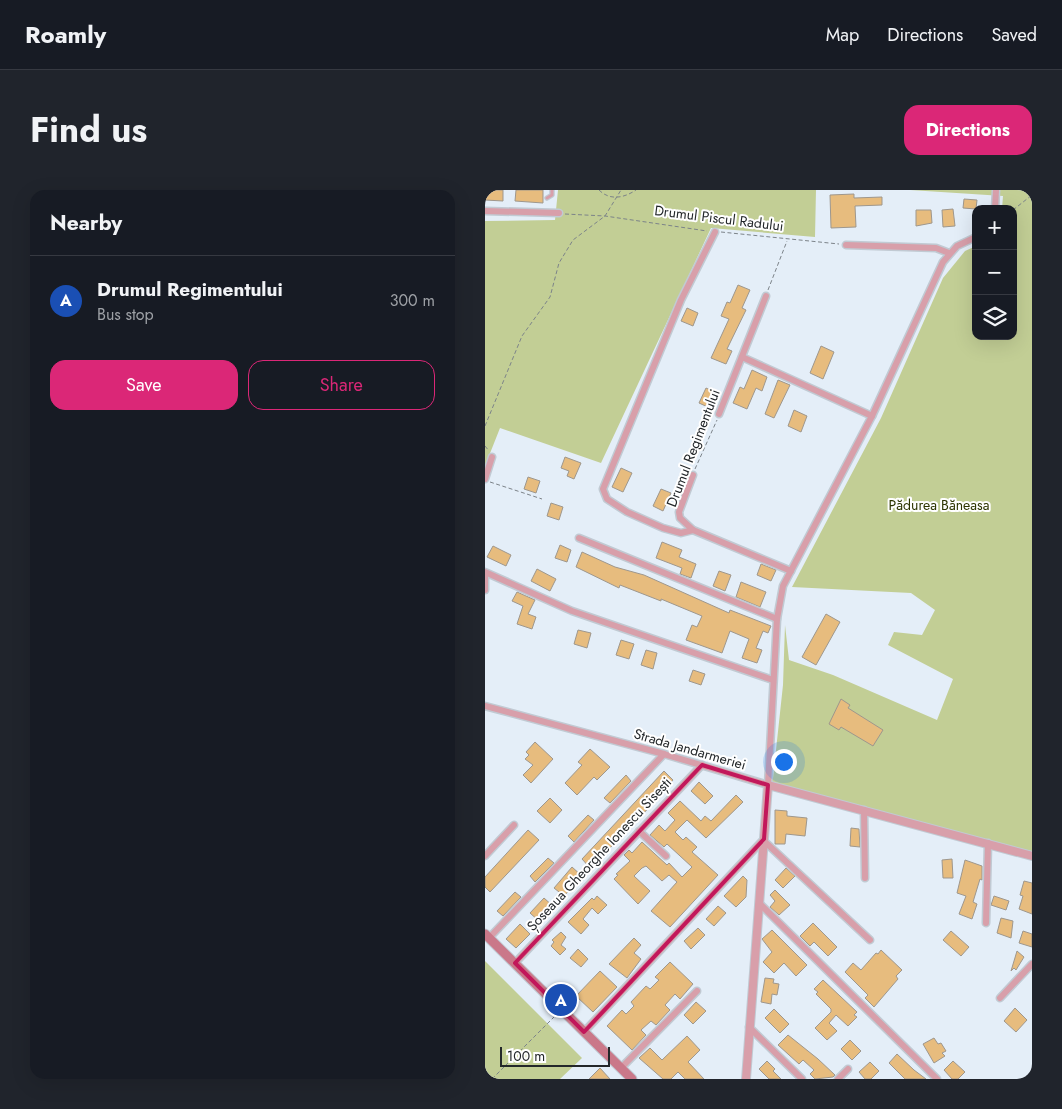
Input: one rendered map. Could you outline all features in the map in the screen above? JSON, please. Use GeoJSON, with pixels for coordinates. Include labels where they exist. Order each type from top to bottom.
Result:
{"type":"FeatureCollection","features":[{"type":"Feature","properties":{"kind":"main road","name":"Șoseaua Gheorghe Ionescu Sisești"},"geometry":{"type":"LineString","coordinates":[[487,936],[629,1078]]}},
{"type":"Feature","properties":{"kind":"street"},"geometry":{"type":"LineString","coordinates":[[995,205],[997,190]]}},
{"type":"Feature","properties":{"kind":"street"},"geometry":{"type":"LineString","coordinates":[[485,211],[559,213]]}},
{"type":"Feature","properties":{"kind":"street"},"geometry":{"type":"LineString","coordinates":[[715,232],[681,300],[603,490],[607,499],[627,512],[663,528],[681,532],[693,530],[791,571]]}},
{"type":"Feature","properties":{"kind":"street"},"geometry":{"type":"LineString","coordinates":[[747,1078],[749,1027],[760,904],[777,619],[783,586],[872,416],[949,253],[957,246],[972,239]]}},
{"type":"Feature","properties":{"kind":"street"},"geometry":{"type":"LineString","coordinates":[[847,245],[936,248],[949,253]]}},
{"type":"Feature","properties":{"kind":"street","name":"Drumul Regimentului"},"geometry":{"type":"LineString","coordinates":[[719,414],[766,296]]}},
{"type":"Feature","properties":{"kind":"street"},"geometry":{"type":"LineString","coordinates":[[742,357],[872,416]]}},
{"type":"Feature","properties":{"kind":"street"},"geometry":{"type":"LineString","coordinates":[[485,479],[492,457]]}},
{"type":"Feature","properties":{"kind":"street","name":"Drumul Regimentului"},"geometry":{"type":"LineString","coordinates":[[693,475],[679,512],[680,518],[693,530]]}},
{"type":"Feature","properties":{"kind":"street"},"geometry":{"type":"LineString","coordinates":[[579,538],[777,619]]}},
{"type":"Feature","properties":{"kind":"street"},"geometry":{"type":"LineString","coordinates":[[485,572],[571,611],[773,680]]}},
{"type":"Feature","properties":{"kind":"street"},"geometry":{"type":"LineString","coordinates":[[485,577],[485,590]]}},
{"type":"Feature","properties":{"kind":"street","name":"Strada Jandarmeriei"},"geometry":{"type":"LineString","coordinates":[[485,706],[664,754],[767,785],[1032,856]]}},
{"type":"Feature","properties":{"kind":"street","name":"Șoseaua Gheorghe Ionescu Sisești"},"geometry":{"type":"LineString","coordinates":[[487,936],[664,754]]}},
{"type":"Feature","properties":{"kind":"street","name":"Șoseaua Gheorghe Ionescu Sisești"},"geometry":{"type":"LineString","coordinates":[[515,963],[703,765]]}},
{"type":"Feature","properties":{"kind":"street"},"geometry":{"type":"LineString","coordinates":[[864,810],[865,878]]}},
{"type":"Feature","properties":{"kind":"street"},"geometry":{"type":"LineString","coordinates":[[485,856],[514,825]]}},
{"type":"Feature","properties":{"kind":"street"},"geometry":{"type":"LineString","coordinates":[[639,831],[666,856]]}},
{"type":"Feature","properties":{"kind":"street"},"geometry":{"type":"LineString","coordinates":[[764,840],[870,940]]}},
{"type":"Feature","properties":{"kind":"street"},"geometry":{"type":"LineString","coordinates":[[584,1032],[764,840]]}},
{"type":"Feature","properties":{"kind":"street"},"geometry":{"type":"LineString","coordinates":[[986,922],[988,843]]}},
{"type":"Feature","properties":{"kind":"street"},"geometry":{"type":"LineString","coordinates":[[760,904],[937,1079]]}},
{"type":"Feature","properties":{"kind":"street"},"geometry":{"type":"LineString","coordinates":[[1000,998],[1032,964]]}},
{"type":"Feature","properties":{"kind":"street"},"geometry":{"type":"LineString","coordinates":[[621,1068],[697,991]]}},
{"type":"Feature","properties":{"kind":"street"},"geometry":{"type":"LineString","coordinates":[[749,1027],[802,1079]]}},
{"type":"Feature","properties":{"kind":"street"},"geometry":{"type":"LineString","coordinates":[[838,1079],[848,1069]]}},
{"type":"Feature","properties":{"kind":"lane"},"geometry":{"type":"LineString","coordinates":[[547,198],[552,195],[552,190]]}},
{"type":"Feature","properties":{"kind":"path"},"geometry":{"type":"LineString","coordinates":[[599,190],[604,195],[616,198],[636,190]]}},
{"type":"Feature","properties":{"kind":"path"},"geometry":{"type":"LineString","coordinates":[[485,426],[522,336],[550,297],[559,264],[579,233],[605,216],[621,190]]}},
{"type":"Feature","properties":{"kind":"path"},"geometry":{"type":"LineString","coordinates":[[1017,207],[1032,195]]}},
{"type":"Feature","properties":{"kind":"path","name":"Drumul Piscul Radului"},"geometry":{"type":"LineString","coordinates":[[559,213],[605,216],[715,232],[847,245]]}},
{"type":"Feature","properties":{"kind":"path"},"geometry":{"type":"LineString","coordinates":[[766,296],[787,240]]}},
{"type":"Feature","properties":{"kind":"path","name":"Drumul Regimentului"},"geometry":{"type":"LineString","coordinates":[[693,475],[719,414]]}},
{"type":"Feature","properties":{"kind":"path"},"geometry":{"type":"LineString","coordinates":[[485,479],[542,499]]}},
{"type":"Feature","properties":{"kind":"path"},"geometry":{"type":"LineString","coordinates":[[492,1079],[510,1063],[534,1035],[562,1010]]}},
{"type":"Feature","properties":{"kind":"highlighted area"},"geometry":{"type":"Polygon","coordinates":[[[702,765],[768,785],[764,839],[584,1032],[515,963],[702,765]]]}},
{"type":"Feature","properties":{"kind":"green space"},"geometry":{"type":"Polygon","coordinates":[[[558,190],[816,190],[815,237],[711,228],[601,463],[500,428],[485,466],[485,221],[555,220],[558,190]]]}},
{"type":"Feature","properties":{"kind":"green space","name":"Pădurea Băneasa"},"geometry":{"type":"Polygon","coordinates":[[[910,190],[1032,190],[1032,856],[768,785],[773,778],[783,685],[785,625],[789,660],[833,675],[937,720],[953,679],[888,645],[894,632],[922,635],[935,610],[911,593],[792,587],[881,418],[943,278],[965,251],[972,248],[972,340],[1017,340],[1017,205],[1002,205],[1003,196],[910,190]]]}},
{"type":"Feature","properties":{"kind":"green space"},"geometry":{"type":"Polygon","coordinates":[[[485,961],[582,1058],[560,1079],[485,1079],[485,961]]]}},
{"type":"Feature","properties":{"kind":"building"},"geometry":{"type":"Polygon","coordinates":[[[485,190],[503,190],[503,201],[485,200],[485,190]]]}},
{"type":"Feature","properties":{"kind":"building"},"geometry":{"type":"Polygon","coordinates":[[[516,190],[543,190],[543,203],[515,201],[516,190]]]}},
{"type":"Feature","properties":{"kind":"building"},"geometry":{"type":"Polygon","coordinates":[[[854,194],[854,198],[882,197],[882,205],[855,206],[856,227],[831,228],[830,195],[854,194]]]}},
{"type":"Feature","properties":{"kind":"building"},"geometry":{"type":"Polygon","coordinates":[[[964,199],[977,200],[976,205],[972,205],[972,209],[963,208],[964,199]]]}},
{"type":"Feature","properties":{"kind":"building"},"geometry":{"type":"Polygon","coordinates":[[[953,209],[955,226],[943,227],[942,210],[953,209]]]}},
{"type":"Feature","properties":{"kind":"building"},"geometry":{"type":"Polygon","coordinates":[[[916,210],[931,210],[932,223],[916,226],[916,210]]]}},
{"type":"Feature","properties":{"kind":"building"},"geometry":{"type":"Polygon","coordinates":[[[738,285],[750,290],[742,308],[746,310],[727,349],[732,351],[726,364],[711,358],[729,319],[721,316],[727,302],[730,303],[738,285]]]}},
{"type":"Feature","properties":{"kind":"building"},"geometry":{"type":"Polygon","coordinates":[[[687,308],[698,313],[693,326],[681,321],[687,308]]]}},
{"type":"Feature","properties":{"kind":"building"},"geometry":{"type":"Polygon","coordinates":[[[821,346],[834,352],[823,379],[810,373],[821,346]]]}},
{"type":"Feature","properties":{"kind":"building"},"geometry":{"type":"Polygon","coordinates":[[[752,370],[767,377],[762,391],[756,388],[747,409],[733,403],[740,387],[744,389],[752,370]]]}},
{"type":"Feature","properties":{"kind":"building"},"geometry":{"type":"Polygon","coordinates":[[[778,380],[790,385],[774,418],[765,414],[778,380]]]}},
{"type":"Feature","properties":{"kind":"building"},"geometry":{"type":"Polygon","coordinates":[[[706,388],[717,393],[710,408],[699,403],[706,388]]]}},
{"type":"Feature","properties":{"kind":"building"},"geometry":{"type":"Polygon","coordinates":[[[794,410],[807,416],[801,432],[788,426],[794,410]]]}},
{"type":"Feature","properties":{"kind":"building"},"geometry":{"type":"Polygon","coordinates":[[[565,457],[581,463],[574,479],[567,476],[569,471],[561,468],[565,457]]]}},
{"type":"Feature","properties":{"kind":"building"},"geometry":{"type":"Polygon","coordinates":[[[621,468],[632,473],[623,492],[612,487],[621,468]]]}},
{"type":"Feature","properties":{"kind":"building"},"geometry":{"type":"Polygon","coordinates":[[[528,477],[540,481],[536,493],[524,489],[528,477]]]}},
{"type":"Feature","properties":{"kind":"building"},"geometry":{"type":"Polygon","coordinates":[[[661,489],[671,493],[663,511],[653,506],[661,489]]]}},
{"type":"Feature","properties":{"kind":"building"},"geometry":{"type":"Polygon","coordinates":[[[551,503],[563,507],[559,520],[547,516],[551,503]]]}},
{"type":"Feature","properties":{"kind":"building"},"geometry":{"type":"Polygon","coordinates":[[[662,542],[682,550],[679,557],[696,564],[691,578],[680,574],[682,568],[656,558],[662,542]]]}},
{"type":"Feature","properties":{"kind":"building"},"geometry":{"type":"Polygon","coordinates":[[[560,545],[571,550],[567,562],[555,558],[560,545]]]}},
{"type":"Feature","properties":{"kind":"building"},"geometry":{"type":"Polygon","coordinates":[[[493,546],[511,555],[506,566],[487,557],[493,546]]]}},
{"type":"Feature","properties":{"kind":"building"},"geometry":{"type":"Polygon","coordinates":[[[582,552],[615,567],[644,575],[729,613],[730,610],[771,626],[768,633],[763,631],[756,648],[762,650],[757,663],[742,658],[749,639],[730,631],[722,653],[686,640],[692,625],[697,627],[702,616],[620,585],[619,588],[576,567],[582,552]]]}},
{"type":"Feature","properties":{"kind":"building"},"geometry":{"type":"Polygon","coordinates":[[[761,564],[776,570],[771,581],[757,575],[761,564]]]}},
{"type":"Feature","properties":{"kind":"building"},"geometry":{"type":"Polygon","coordinates":[[[537,569],[556,579],[550,591],[531,581],[537,569]]]}},
{"type":"Feature","properties":{"kind":"building"},"geometry":{"type":"Polygon","coordinates":[[[719,571],[731,575],[725,591],[713,586],[719,571]]]}},
{"type":"Feature","properties":{"kind":"building"},"geometry":{"type":"Polygon","coordinates":[[[741,582],[766,592],[760,607],[736,597],[741,582]]]}},
{"type":"Feature","properties":{"kind":"building"},"geometry":{"type":"Polygon","coordinates":[[[517,592],[535,600],[528,614],[536,617],[532,629],[517,624],[523,606],[512,601],[517,592]]]}},
{"type":"Feature","properties":{"kind":"building"},"geometry":{"type":"Polygon","coordinates":[[[826,614],[840,622],[816,665],[802,657],[826,614]]]}},
{"type":"Feature","properties":{"kind":"building"},"geometry":{"type":"Polygon","coordinates":[[[578,630],[591,633],[587,648],[574,644],[578,630]]]}},
{"type":"Feature","properties":{"kind":"building"},"geometry":{"type":"Polygon","coordinates":[[[621,640],[634,644],[629,659],[616,655],[621,640]]]}},
{"type":"Feature","properties":{"kind":"building"},"geometry":{"type":"Polygon","coordinates":[[[646,650],[657,653],[653,669],[641,665],[646,650]]]}},
{"type":"Feature","properties":{"kind":"building"},"geometry":{"type":"Polygon","coordinates":[[[693,670],[705,674],[701,685],[689,681],[693,670]]]}},
{"type":"Feature","properties":{"kind":"building"},"geometry":{"type":"Polygon","coordinates":[[[841,699],[850,705],[848,708],[883,730],[873,746],[841,727],[839,730],[829,724],[841,699]]]}},
{"type":"Feature","properties":{"kind":"building"},"geometry":{"type":"Polygon","coordinates":[[[535,742],[553,759],[531,783],[523,775],[533,765],[525,759],[529,755],[526,752],[535,742]]]}},
{"type":"Feature","properties":{"kind":"building"},"geometry":{"type":"Polygon","coordinates":[[[590,749],[610,767],[597,780],[594,777],[577,795],[565,783],[582,765],[578,762],[590,749]]]}},
{"type":"Feature","properties":{"kind":"building"},"geometry":{"type":"Polygon","coordinates":[[[664,771],[673,780],[636,822],[632,818],[625,826],[628,828],[591,869],[582,859],[664,771]]]}},
{"type":"Feature","properties":{"kind":"building"},"geometry":{"type":"Polygon","coordinates":[[[626,775],[631,781],[610,803],[604,798],[626,775]]]}},
{"type":"Feature","properties":{"kind":"building"},"geometry":{"type":"Polygon","coordinates":[[[699,782],[713,796],[705,804],[691,791],[699,782]]]}},
{"type":"Feature","properties":{"kind":"building"},"geometry":{"type":"Polygon","coordinates":[[[736,795],[743,802],[706,838],[687,820],[675,832],[683,840],[686,837],[697,847],[692,852],[718,875],[670,927],[651,911],[677,882],[669,875],[662,881],[646,866],[642,868],[634,876],[650,891],[638,904],[614,879],[618,875],[616,874],[630,861],[624,855],[629,850],[632,853],[642,842],[667,865],[669,863],[682,877],[692,867],[667,844],[664,847],[650,835],[659,825],[665,831],[675,820],[668,813],[680,801],[701,821],[705,816],[711,821],[736,795]]]}},
{"type":"Feature","properties":{"kind":"building"},"geometry":{"type":"Polygon","coordinates":[[[550,798],[562,810],[550,823],[537,811],[550,798]]]}},
{"type":"Feature","properties":{"kind":"building"},"geometry":{"type":"Polygon","coordinates":[[[775,810],[787,811],[787,816],[807,818],[805,836],[786,834],[785,844],[775,844],[775,810]]]}},
{"type":"Feature","properties":{"kind":"building"},"geometry":{"type":"Polygon","coordinates":[[[588,815],[594,820],[574,842],[568,836],[588,815]]]}},
{"type":"Feature","properties":{"kind":"building"},"geometry":{"type":"Polygon","coordinates":[[[851,828],[859,829],[860,847],[850,846],[851,828]]]}},
{"type":"Feature","properties":{"kind":"building"},"geometry":{"type":"Polygon","coordinates":[[[528,830],[539,840],[490,892],[485,887],[485,877],[528,830]]]}},
{"type":"Feature","properties":{"kind":"building"},"geometry":{"type":"Polygon","coordinates":[[[548,858],[554,863],[535,882],[530,876],[548,858]]]}},
{"type":"Feature","properties":{"kind":"building"},"geometry":{"type":"Polygon","coordinates":[[[952,859],[953,878],[943,878],[942,860],[952,859]]]}},
{"type":"Feature","properties":{"kind":"building"},"geometry":{"type":"Polygon","coordinates":[[[965,860],[982,866],[982,880],[980,879],[973,902],[977,904],[972,919],[959,914],[966,896],[957,893],[965,860]]]}},
{"type":"Feature","properties":{"kind":"building"},"geometry":{"type":"Polygon","coordinates":[[[572,867],[582,876],[564,896],[554,888],[572,867]]]}},
{"type":"Feature","properties":{"kind":"building"},"geometry":{"type":"Polygon","coordinates":[[[786,868],[795,876],[783,888],[775,880],[786,868]]]}},
{"type":"Feature","properties":{"kind":"building"},"geometry":{"type":"Polygon","coordinates":[[[743,876],[747,880],[746,897],[736,907],[724,896],[743,876]]]}},
{"type":"Feature","properties":{"kind":"building"},"geometry":{"type":"Polygon","coordinates":[[[1024,881],[1032,883],[1032,914],[1019,909],[1023,896],[1020,895],[1024,881]]]}},
{"type":"Feature","properties":{"kind":"building"},"geometry":{"type":"Polygon","coordinates":[[[775,890],[790,905],[779,915],[770,907],[775,901],[770,895],[775,890]]]}},
{"type":"Feature","properties":{"kind":"building"},"geometry":{"type":"Polygon","coordinates":[[[515,892],[521,897],[503,916],[497,911],[515,892]]]}},
{"type":"Feature","properties":{"kind":"building"},"geometry":{"type":"Polygon","coordinates":[[[597,896],[607,905],[598,914],[592,908],[583,919],[589,925],[581,934],[568,922],[592,898],[594,900],[597,896]]]}},
{"type":"Feature","properties":{"kind":"building"},"geometry":{"type":"Polygon","coordinates":[[[994,896],[1009,901],[1006,910],[991,905],[994,896]]]}},
{"type":"Feature","properties":{"kind":"building"},"geometry":{"type":"Polygon","coordinates":[[[544,898],[554,907],[540,922],[530,913],[544,898]]]}},
{"type":"Feature","properties":{"kind":"building"},"geometry":{"type":"Polygon","coordinates":[[[718,906],[726,913],[714,926],[706,919],[718,906]]]}},
{"type":"Feature","properties":{"kind":"building"},"geometry":{"type":"Polygon","coordinates":[[[1001,918],[1013,921],[1011,938],[997,933],[1001,918]]]}},
{"type":"Feature","properties":{"kind":"building"},"geometry":{"type":"Polygon","coordinates":[[[813,923],[837,947],[828,956],[814,942],[810,946],[800,936],[813,923]]]}},
{"type":"Feature","properties":{"kind":"building"},"geometry":{"type":"Polygon","coordinates":[[[520,924],[530,934],[516,948],[506,939],[520,924]]]}},
{"type":"Feature","properties":{"kind":"building"},"geometry":{"type":"Polygon","coordinates":[[[698,928],[705,935],[691,949],[684,941],[698,928]]]}},
{"type":"Feature","properties":{"kind":"building"},"geometry":{"type":"Polygon","coordinates":[[[772,930],[807,965],[796,976],[784,963],[774,973],[763,962],[772,952],[762,939],[772,930]]]}},
{"type":"Feature","properties":{"kind":"building"},"geometry":{"type":"Polygon","coordinates":[[[951,931],[969,947],[961,956],[943,940],[951,931]]]}},
{"type":"Feature","properties":{"kind":"building"},"geometry":{"type":"Polygon","coordinates":[[[1023,931],[1032,934],[1032,947],[1019,943],[1023,931]]]}},
{"type":"Feature","properties":{"kind":"building"},"geometry":{"type":"Polygon","coordinates":[[[561,932],[566,937],[561,945],[566,949],[560,955],[551,946],[554,942],[552,940],[561,932]]]}},
{"type":"Feature","properties":{"kind":"building"},"geometry":{"type":"Polygon","coordinates":[[[634,938],[641,945],[634,953],[641,959],[627,978],[609,964],[634,938]]]}},
{"type":"Feature","properties":{"kind":"building"},"geometry":{"type":"Polygon","coordinates":[[[578,949],[588,959],[581,967],[570,958],[578,949]]]}},
{"type":"Feature","properties":{"kind":"building"},"geometry":{"type":"Polygon","coordinates":[[[881,950],[902,970],[896,976],[898,979],[874,1007],[865,998],[868,995],[845,972],[853,963],[861,970],[881,950]]]}},
{"type":"Feature","properties":{"kind":"building"},"geometry":{"type":"Polygon","coordinates":[[[1017,951],[1024,957],[1016,970],[1014,968],[1011,971],[1017,951]]]}},
{"type":"Feature","properties":{"kind":"building"},"geometry":{"type":"Polygon","coordinates":[[[670,962],[693,984],[680,999],[675,994],[665,1005],[670,1010],[656,1025],[651,1021],[641,1030],[646,1035],[632,1050],[607,1026],[622,1010],[626,1014],[634,1006],[631,1002],[646,986],[650,989],[659,980],[655,977],[670,962]]]}},
{"type":"Feature","properties":{"kind":"building"},"geometry":{"type":"Polygon","coordinates":[[[600,971],[617,987],[593,1012],[576,996],[600,971]]]}},
{"type":"Feature","properties":{"kind":"building"},"geometry":{"type":"Polygon","coordinates":[[[765,978],[774,979],[773,983],[779,984],[777,995],[772,994],[771,1004],[761,1002],[765,978]]]}},
{"type":"Feature","properties":{"kind":"building"},"geometry":{"type":"Polygon","coordinates":[[[823,980],[857,1012],[854,1015],[857,1017],[848,1026],[836,1015],[829,1023],[837,1031],[827,1040],[815,1028],[831,1012],[831,1009],[816,994],[818,992],[814,989],[823,980]]]}},
{"type":"Feature","properties":{"kind":"building"},"geometry":{"type":"Polygon","coordinates":[[[696,1002],[706,1011],[693,1024],[684,1015],[696,1002]]]}},
{"type":"Feature","properties":{"kind":"building"},"geometry":{"type":"Polygon","coordinates":[[[1015,1008],[1027,1020],[1016,1032],[1004,1021],[1015,1008]]]}},
{"type":"Feature","properties":{"kind":"building"},"geometry":{"type":"Polygon","coordinates":[[[774,1009],[789,1024],[780,1033],[765,1018],[774,1009]]]}},
{"type":"Feature","properties":{"kind":"building"},"geometry":{"type":"Polygon","coordinates":[[[788,1035],[835,1075],[833,1077],[815,1079],[810,1074],[814,1070],[803,1060],[799,1064],[778,1045],[788,1035]]]}},
{"type":"Feature","properties":{"kind":"building"},"geometry":{"type":"Polygon","coordinates":[[[687,1036],[700,1050],[688,1062],[704,1079],[685,1079],[678,1072],[671,1079],[663,1079],[639,1058],[650,1048],[662,1060],[687,1036]]]}},
{"type":"Feature","properties":{"kind":"building"},"geometry":{"type":"Polygon","coordinates":[[[934,1038],[938,1044],[941,1043],[946,1051],[942,1053],[945,1056],[934,1063],[923,1044],[934,1038]]]}},
{"type":"Feature","properties":{"kind":"building"},"geometry":{"type":"Polygon","coordinates":[[[850,1040],[861,1051],[852,1060],[841,1049],[850,1040]]]}},
{"type":"Feature","properties":{"kind":"building"},"geometry":{"type":"Polygon","coordinates":[[[897,1054],[926,1079],[905,1079],[889,1063],[897,1054]]]}},
{"type":"Feature","properties":{"kind":"building"},"geometry":{"type":"Polygon","coordinates":[[[767,1061],[781,1079],[769,1079],[759,1069],[767,1061]]]}},
{"type":"Feature","properties":{"kind":"building"},"geometry":{"type":"Polygon","coordinates":[[[953,1061],[965,1072],[958,1079],[952,1079],[944,1070],[953,1061]]]}},
{"type":"Feature","properties":{"kind":"building"},"geometry":{"type":"Polygon","coordinates":[[[870,1062],[879,1071],[871,1079],[865,1079],[859,1072],[870,1062]]]}},
{"type":"Feature","properties":{"kind":"building"},"geometry":{"type":"Polygon","coordinates":[[[600,1068],[610,1079],[589,1079],[600,1068]]]}},
{"type":"Feature","properties":{"kind":"place","name":"Drumul Regimentului"},"geometry":{"type":"Point","coordinates":[561,1000]}}]}
